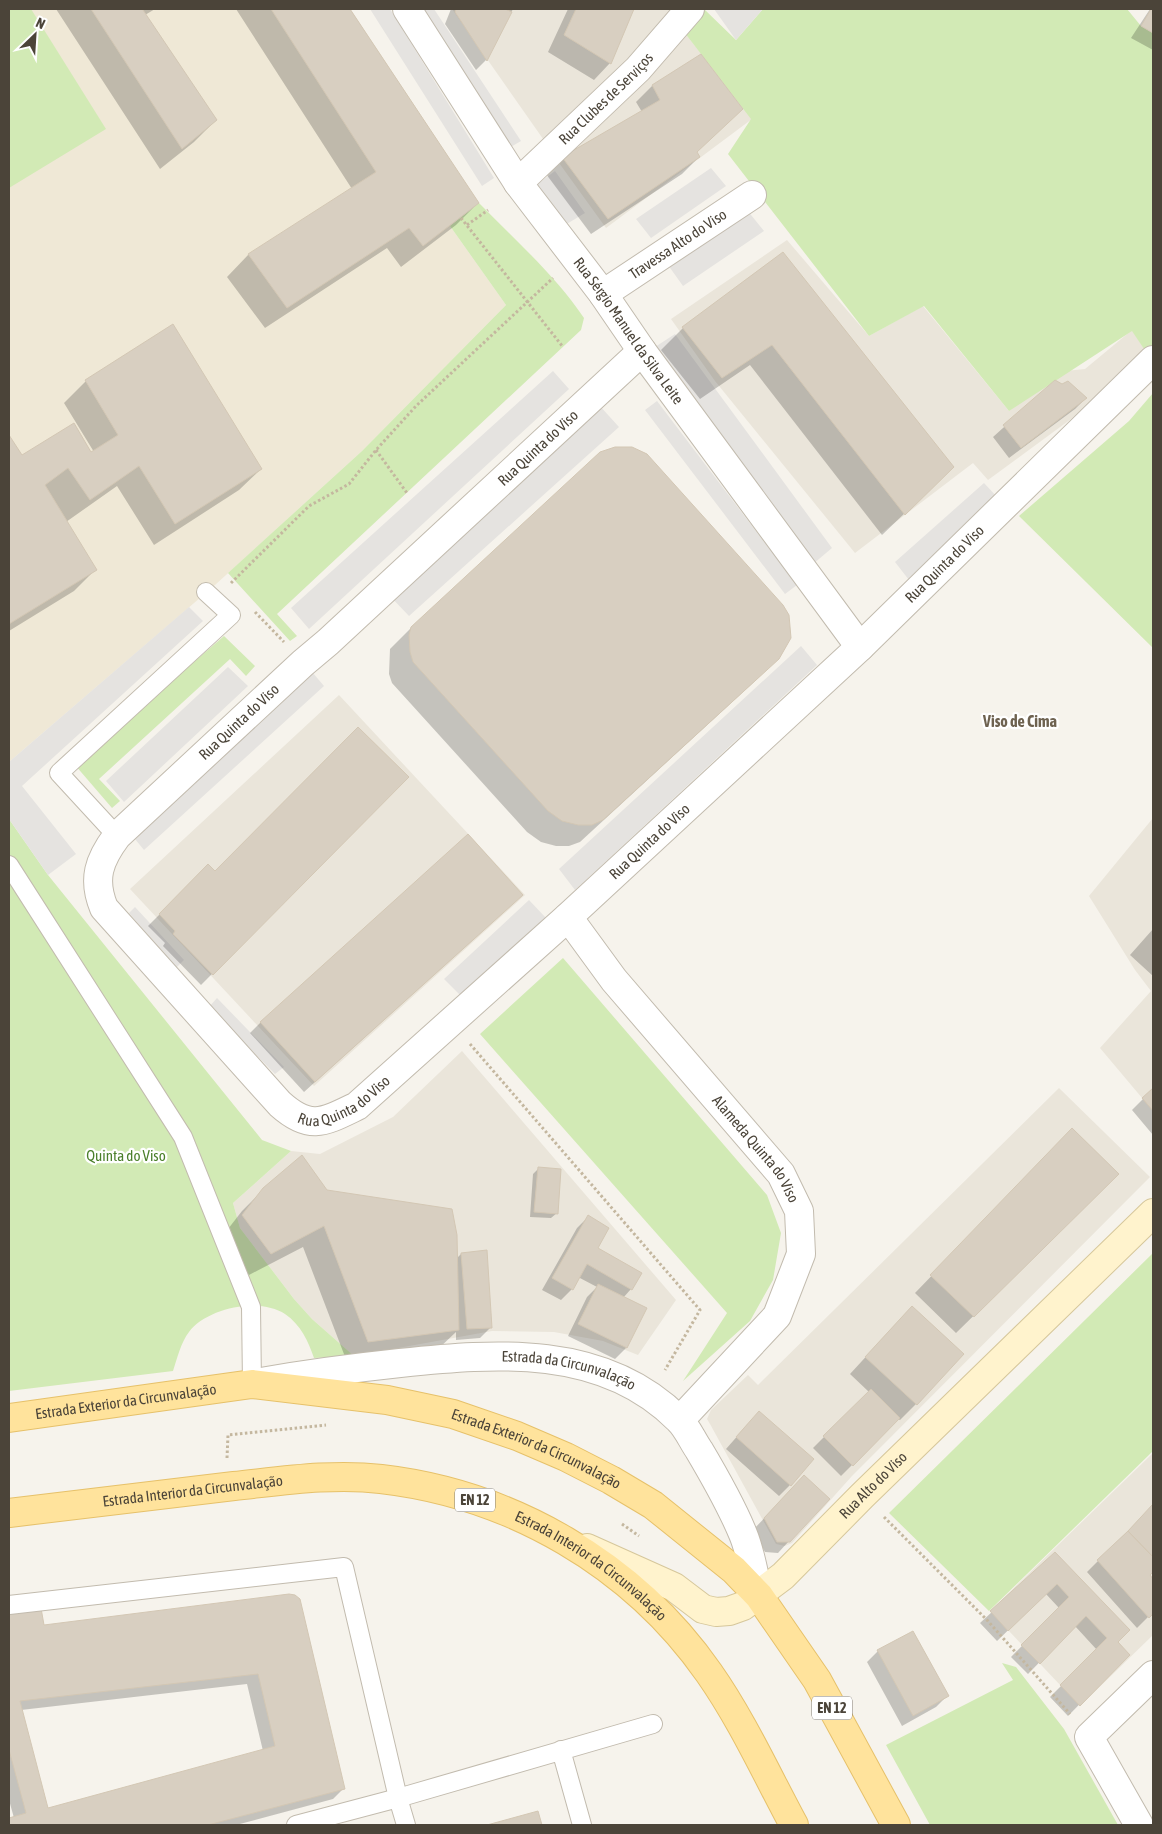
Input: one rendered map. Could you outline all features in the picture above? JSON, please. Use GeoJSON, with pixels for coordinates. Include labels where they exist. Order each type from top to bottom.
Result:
{"type":"FeatureCollection","features":[{"type":"Feature","properties":{"kind":"main road","name":"Rua Alto do Viso"},"geometry":{"type":"LineString","coordinates":[[553,1532],[674,1587],[703,1609],[716,1612],[729,1611],[743,1606],[759,1596],[783,1576],[862,1496],[1153,1214]]}},
{"type":"Feature","properties":{"kind":"main road","name":"Estrada Exterior da Circunvalação"},"geometry":{"type":"LineString","coordinates":[[9,1418],[252,1384],[387,1400],[453,1414],[517,1436],[612,1480],[653,1505],[734,1570],[759,1596],[817,1680],[896,1825]]}},
{"type":"Feature","properties":{"kind":"main road","name":"Estrada Interior da Circunvalação"},"geometry":{"type":"LineString","coordinates":[[9,1513],[270,1482],[325,1478],[379,1478],[432,1487],[496,1507],[553,1532],[584,1552],[645,1598],[679,1635],[709,1672],[794,1825]]}},
{"type":"Feature","properties":{"kind":"street","name":"Rua Sérgio Manuel da Silva Leite"},"geometry":{"type":"LineString","coordinates":[[407,9],[518,183],[604,294],[642,351],[860,647]]}},
{"type":"Feature","properties":{"kind":"street","name":"Rua Clubes de Serviços"},"geometry":{"type":"LineString","coordinates":[[518,183],[638,69],[690,9]]}},
{"type":"Feature","properties":{"kind":"street","name":"Travessa Alto do Viso"},"geometry":{"type":"LineString","coordinates":[[604,294],[752,195]]}},
{"type":"Feature","properties":{"kind":"street","name":"Rua Quinta do Viso"},"geometry":{"type":"LineString","coordinates":[[642,351],[117,836],[107,849],[98,876],[98,893],[104,908],[267,1090],[294,1117],[310,1123],[330,1120],[357,1106],[568,917],[860,647],[1153,360]]}},
{"type":"Feature","properties":{"kind":"street","name":"Alameda Quinta do Viso"},"geometry":{"type":"LineString","coordinates":[[568,917],[614,980],[781,1174],[798,1210],[801,1254],[776,1316],[680,1420]]}},
{"type":"Feature","properties":{"kind":"street","name":"Estrada da Circunvalação"},"geometry":{"type":"LineString","coordinates":[[252,1384],[333,1370],[444,1358],[497,1356],[556,1358],[601,1370],[651,1395],[680,1420],[714,1474],[744,1535],[759,1596]]}},
{"type":"Feature","properties":{"kind":"street"},"geometry":{"type":"LineString","coordinates":[[1139,1825],[1089,1737],[1153,1675]]}},
{"type":"Feature","properties":{"kind":"lane"},"geometry":{"type":"LineString","coordinates":[[117,836],[59,772],[230,615],[206,592]]}},
{"type":"Feature","properties":{"kind":"lane"},"geometry":{"type":"LineString","coordinates":[[9,865],[183,1137],[251,1306],[252,1384]]}},
{"type":"Feature","properties":{"kind":"lane"},"geometry":{"type":"LineString","coordinates":[[9,1606],[344,1567],[406,1825]]}},
{"type":"Feature","properties":{"kind":"lane"},"geometry":{"type":"LineString","coordinates":[[296,1825],[398,1798],[653,1724]]}},
{"type":"Feature","properties":{"kind":"lane"},"geometry":{"type":"LineString","coordinates":[[561,1750],[582,1825]]}},
{"type":"Feature","properties":{"kind":"path"},"geometry":{"type":"LineString","coordinates":[[467,225],[488,210]]}},
{"type":"Feature","properties":{"kind":"path"},"geometry":{"type":"LineString","coordinates":[[461,218],[563,347]]}},
{"type":"Feature","properties":{"kind":"path"},"geometry":{"type":"LineString","coordinates":[[229,585],[309,506],[349,484],[376,450],[416,406],[553,278]]}},
{"type":"Feature","properties":{"kind":"path"},"geometry":{"type":"LineString","coordinates":[[376,450],[407,493]]}},
{"type":"Feature","properties":{"kind":"path"},"geometry":{"type":"LineString","coordinates":[[451,1020],[700,1310],[651,1395]]}},
{"type":"Feature","properties":{"kind":"path"},"geometry":{"type":"LineString","coordinates":[[862,1496],[987,1620],[1089,1737]]}},
{"type":"Feature","properties":{"kind":"shaded area"},"geometry":{"type":"Polygon","coordinates":[[[9,9],[350,9],[479,203],[450,226],[506,305],[362,451],[215,585],[9,762],[9,9]]]}},
{"type":"Feature","properties":{"kind":"shaded area"},"geometry":{"type":"Polygon","coordinates":[[[370,9],[390,9],[494,178],[482,186],[370,9]]]}},
{"type":"Feature","properties":{"kind":"shaded area"},"geometry":{"type":"Polygon","coordinates":[[[420,9],[434,9],[521,141],[509,148],[420,9]]]}},
{"type":"Feature","properties":{"kind":"shaded area"},"geometry":{"type":"Polygon","coordinates":[[[452,9],[676,9],[548,146],[452,9]]]}},
{"type":"Feature","properties":{"kind":"shaded area"},"geometry":{"type":"Polygon","coordinates":[[[714,9],[763,9],[736,40],[714,9]]]}},
{"type":"Feature","properties":{"kind":"shaded area"},"geometry":{"type":"Polygon","coordinates":[[[681,28],[752,119],[606,228],[554,156],[681,28]]]}},
{"type":"Feature","properties":{"kind":"shaded area"},"geometry":{"type":"Polygon","coordinates":[[[711,168],[726,186],[651,238],[636,219],[711,168]]]}},
{"type":"Feature","properties":{"kind":"shaded area"},"geometry":{"type":"Polygon","coordinates":[[[555,171],[585,213],[565,225],[535,186],[555,171]]]}},
{"type":"Feature","properties":{"kind":"shaded area"},"geometry":{"type":"Polygon","coordinates":[[[747,210],[764,231],[683,286],[668,265],[747,210]]]}},
{"type":"Feature","properties":{"kind":"shaded area"},"geometry":{"type":"Polygon","coordinates":[[[787,240],[869,336],[923,306],[1009,411],[1055,372],[1085,369],[1132,330],[1146,352],[1071,419],[988,480],[973,463],[855,553],[715,381],[671,319],[787,240]]]}},
{"type":"Feature","properties":{"kind":"shaded area"},"geometry":{"type":"Polygon","coordinates":[[[675,334],[832,548],[813,564],[655,347],[675,334]]]}},
{"type":"Feature","properties":{"kind":"shaded area"},"geometry":{"type":"Polygon","coordinates":[[[553,371],[569,389],[309,629],[291,608],[553,371]]]}},
{"type":"Feature","properties":{"kind":"shaded area"},"geometry":{"type":"Polygon","coordinates":[[[657,401],[797,585],[785,594],[645,410],[657,401]]]}},
{"type":"Feature","properties":{"kind":"shaded area"},"geometry":{"type":"Polygon","coordinates":[[[599,405],[619,427],[409,616],[388,594],[599,405]]]}},
{"type":"Feature","properties":{"kind":"shaded area"},"geometry":{"type":"Polygon","coordinates":[[[984,483],[998,498],[909,580],[895,562],[984,483]]]}},
{"type":"Feature","properties":{"kind":"shaded area"},"geometry":{"type":"Polygon","coordinates":[[[189,607],[203,621],[22,786],[76,854],[48,875],[9,819],[9,762],[189,607]]]}},
{"type":"Feature","properties":{"kind":"shaded area"},"geometry":{"type":"Polygon","coordinates":[[[801,646],[817,665],[575,890],[559,869],[801,646]]]}},
{"type":"Feature","properties":{"kind":"shaded area"},"geometry":{"type":"Polygon","coordinates":[[[307,666],[324,686],[144,850],[130,833],[307,666]]]}},
{"type":"Feature","properties":{"kind":"shaded area"},"geometry":{"type":"Polygon","coordinates":[[[228,667],[248,686],[124,802],[106,781],[228,667]]]}},
{"type":"Feature","properties":{"kind":"shaded area"},"geometry":{"type":"Polygon","coordinates":[[[339,695],[525,895],[314,1086],[130,889],[339,695]]]}},
{"type":"Feature","properties":{"kind":"shaded area"},"geometry":{"type":"Polygon","coordinates":[[[1153,818],[1153,1111],[1100,1048],[1151,991],[1135,970],[1089,896],[1153,818]]]}},
{"type":"Feature","properties":{"kind":"shaded area"},"geometry":{"type":"Polygon","coordinates":[[[529,900],[546,918],[461,996],[444,979],[529,900]]]}},
{"type":"Feature","properties":{"kind":"shaded area"},"geometry":{"type":"Polygon","coordinates":[[[135,907],[184,960],[176,968],[129,913],[135,907]]]}},
{"type":"Feature","properties":{"kind":"shaded area"},"geometry":{"type":"Polygon","coordinates":[[[217,998],[284,1067],[275,1074],[209,1007],[217,998]]]}},
{"type":"Feature","properties":{"kind":"shaded area"},"geometry":{"type":"Polygon","coordinates":[[[462,1051],[676,1300],[638,1355],[603,1341],[554,1332],[492,1331],[354,1356],[312,1319],[294,1299],[240,1228],[233,1203],[291,1151],[320,1154],[393,1117],[462,1051]]]}},
{"type":"Feature","properties":{"kind":"shaded area"},"geometry":{"type":"Polygon","coordinates":[[[1059,1088],[1150,1177],[852,1476],[792,1543],[785,1546],[776,1544],[707,1419],[711,1410],[748,1375],[758,1385],[1059,1088]]]}},
{"type":"Feature","properties":{"kind":"shaded area"},"geometry":{"type":"Polygon","coordinates":[[[1153,1453],[1153,1635],[1080,1706],[990,1611],[1153,1453]]]}},
{"type":"Feature","properties":{"kind":"green space"},"geometry":{"type":"Polygon","coordinates":[[[9,9],[31,9],[106,129],[9,188],[9,9]]]}},
{"type":"Feature","properties":{"kind":"green space"},"geometry":{"type":"Polygon","coordinates":[[[763,9],[1127,9],[1141,26],[1153,33],[1153,345],[1146,352],[1132,331],[1009,411],[924,306],[869,336],[728,154],[751,119],[681,28],[705,10],[736,40],[763,9]]]}},
{"type":"Feature","properties":{"kind":"green space"},"geometry":{"type":"Polygon","coordinates":[[[479,203],[534,258],[573,302],[584,318],[581,330],[277,614],[297,636],[290,641],[228,573],[362,451],[506,305],[450,226],[479,203]]]}},
{"type":"Feature","properties":{"kind":"green space"},"geometry":{"type":"Polygon","coordinates":[[[1153,393],[1153,648],[1019,516],[1129,421],[1153,393]]]}},
{"type":"Feature","properties":{"kind":"green space"},"geometry":{"type":"Polygon","coordinates":[[[224,636],[255,666],[246,676],[230,659],[99,779],[120,801],[112,808],[75,765],[224,636]]]}},
{"type":"Feature","properties":{"kind":"green space","name":"Quinta do Viso"},"geometry":{"type":"Polygon","coordinates":[[[9,819],[48,875],[262,1140],[291,1151],[233,1203],[240,1228],[294,1299],[312,1319],[354,1356],[314,1358],[303,1334],[291,1318],[274,1309],[262,1306],[248,1306],[220,1311],[197,1324],[184,1341],[173,1371],[9,1391],[9,819]]]}},
{"type":"Feature","properties":{"kind":"green space"},"geometry":{"type":"Polygon","coordinates":[[[563,958],[767,1195],[781,1233],[773,1280],[750,1321],[683,1381],[727,1313],[480,1034],[563,958]]]}},
{"type":"Feature","properties":{"kind":"green space"},"geometry":{"type":"Polygon","coordinates":[[[1153,1253],[1153,1451],[989,1611],[889,1513],[1153,1253]]]}},
{"type":"Feature","properties":{"kind":"green space"},"geometry":{"type":"Polygon","coordinates":[[[1002,1663],[1016,1667],[1064,1729],[1118,1825],[930,1825],[886,1745],[1013,1680],[1002,1663]]]}},
{"type":"Feature","properties":{"kind":"building"},"geometry":{"type":"Polygon","coordinates":[[[91,9],[145,9],[143,10],[217,120],[182,149],[91,9]]]}},
{"type":"Feature","properties":{"kind":"building"},"geometry":{"type":"Polygon","coordinates":[[[271,9],[350,9],[479,203],[423,246],[409,228],[287,308],[248,254],[376,172],[271,9]]]}},
{"type":"Feature","properties":{"kind":"building"},"geometry":{"type":"Polygon","coordinates":[[[456,9],[505,9],[512,12],[487,61],[455,12],[456,9]]]}},
{"type":"Feature","properties":{"kind":"building"},"geometry":{"type":"Polygon","coordinates":[[[576,9],[634,9],[611,64],[564,35],[576,9]]]}},
{"type":"Feature","properties":{"kind":"building"},"geometry":{"type":"Polygon","coordinates":[[[1151,9],[1153,9],[1153,33],[1141,26],[1151,9]]]}},
{"type":"Feature","properties":{"kind":"building"},"geometry":{"type":"Polygon","coordinates":[[[701,54],[743,109],[697,152],[700,157],[608,219],[562,157],[660,100],[652,85],[701,54]]]}},
{"type":"Feature","properties":{"kind":"building"},"geometry":{"type":"Polygon","coordinates":[[[783,252],[954,467],[905,515],[772,345],[722,378],[682,327],[783,252]]]}},
{"type":"Feature","properties":{"kind":"building"},"geometry":{"type":"Polygon","coordinates":[[[173,324],[262,469],[175,524],[139,466],[90,500],[68,468],[45,485],[97,570],[9,624],[9,435],[22,455],[74,423],[91,452],[118,435],[85,380],[173,324]]]}},
{"type":"Feature","properties":{"kind":"building"},"geometry":{"type":"Polygon","coordinates":[[[1055,380],[1062,384],[1068,381],[1087,398],[1021,448],[1003,425],[1055,380]]]}},
{"type":"Feature","properties":{"kind":"building"},"geometry":{"type":"Polygon","coordinates":[[[615,447],[632,447],[647,454],[783,605],[789,615],[791,638],[779,659],[603,820],[592,825],[578,825],[562,821],[548,811],[413,662],[410,652],[409,635],[411,627],[600,452],[615,447]]]}},
{"type":"Feature","properties":{"kind":"building"},"geometry":{"type":"Polygon","coordinates":[[[358,727],[409,777],[213,975],[173,934],[175,931],[159,914],[208,864],[215,871],[358,727]]]}},
{"type":"Feature","properties":{"kind":"building"},"geometry":{"type":"Polygon","coordinates":[[[468,834],[523,895],[315,1082],[260,1022],[468,834]]]}},
{"type":"Feature","properties":{"kind":"building"},"geometry":{"type":"Polygon","coordinates":[[[1153,1088],[1153,1111],[1142,1098],[1153,1088]]]}},
{"type":"Feature","properties":{"kind":"building"},"geometry":{"type":"Polygon","coordinates":[[[1072,1128],[1119,1174],[974,1317],[930,1275],[1072,1128]]]}},
{"type":"Feature","properties":{"kind":"building"},"geometry":{"type":"Polygon","coordinates":[[[302,1155],[327,1190],[452,1209],[457,1235],[459,1330],[368,1342],[324,1226],[271,1254],[242,1215],[263,1188],[302,1155]]]}},
{"type":"Feature","properties":{"kind":"building"},"geometry":{"type":"Polygon","coordinates":[[[538,1167],[561,1169],[558,1214],[534,1212],[538,1167]]]}},
{"type":"Feature","properties":{"kind":"building"},"geometry":{"type":"Polygon","coordinates":[[[588,1215],[609,1228],[598,1248],[642,1273],[632,1290],[587,1264],[573,1290],[552,1278],[588,1215]]]}},
{"type":"Feature","properties":{"kind":"building"},"geometry":{"type":"Polygon","coordinates":[[[487,1250],[492,1328],[467,1329],[461,1253],[487,1250]]]}},
{"type":"Feature","properties":{"kind":"building"},"geometry":{"type":"Polygon","coordinates":[[[598,1284],[647,1308],[627,1348],[578,1324],[598,1284]]]}},
{"type":"Feature","properties":{"kind":"building"},"geometry":{"type":"Polygon","coordinates":[[[912,1306],[964,1354],[917,1405],[865,1357],[912,1306]]]}},
{"type":"Feature","properties":{"kind":"building"},"geometry":{"type":"Polygon","coordinates":[[[871,1389],[900,1418],[853,1466],[823,1436],[871,1389]]]}},
{"type":"Feature","properties":{"kind":"building"},"geometry":{"type":"Polygon","coordinates":[[[759,1411],[814,1459],[791,1486],[736,1437],[759,1411]]]}},
{"type":"Feature","properties":{"kind":"building"},"geometry":{"type":"Polygon","coordinates":[[[804,1475],[830,1499],[790,1542],[777,1542],[764,1518],[804,1475]]]}},
{"type":"Feature","properties":{"kind":"building"},"geometry":{"type":"Polygon","coordinates":[[[1153,1504],[1153,1557],[1128,1531],[1153,1504]]]}},
{"type":"Feature","properties":{"kind":"building"},"geometry":{"type":"Polygon","coordinates":[[[1128,1531],[1153,1557],[1153,1572],[1150,1575],[1153,1579],[1153,1614],[1149,1618],[1097,1560],[1128,1531]]]}},
{"type":"Feature","properties":{"kind":"building"},"geometry":{"type":"Polygon","coordinates":[[[1055,1552],[1130,1630],[1118,1642],[1130,1655],[1080,1706],[1060,1685],[1107,1638],[1086,1616],[1040,1664],[1021,1645],[1069,1597],[1057,1584],[1008,1631],[990,1611],[1055,1552]]]}},
{"type":"Feature","properties":{"kind":"building"},"geometry":{"type":"Polygon","coordinates":[[[289,1594],[295,1595],[300,1599],[345,1789],[208,1825],[9,1825],[9,1818],[26,1813],[9,1750],[9,1612],[41,1608],[44,1625],[289,1594]],[[258,1674],[20,1701],[48,1808],[275,1746],[258,1674]]]}},
{"type":"Feature","properties":{"kind":"building"},"geometry":{"type":"Polygon","coordinates":[[[913,1631],[949,1696],[913,1716],[877,1650],[913,1631]]]}},
{"type":"Feature","properties":{"kind":"building"},"geometry":{"type":"Polygon","coordinates":[[[538,1811],[542,1825],[487,1825],[538,1811]]]}},
{"type":"Feature","properties":{"kind":"district","name":"Viso de Cima"},"geometry":{"type":"Point","coordinates":[1020,721]}}]}
